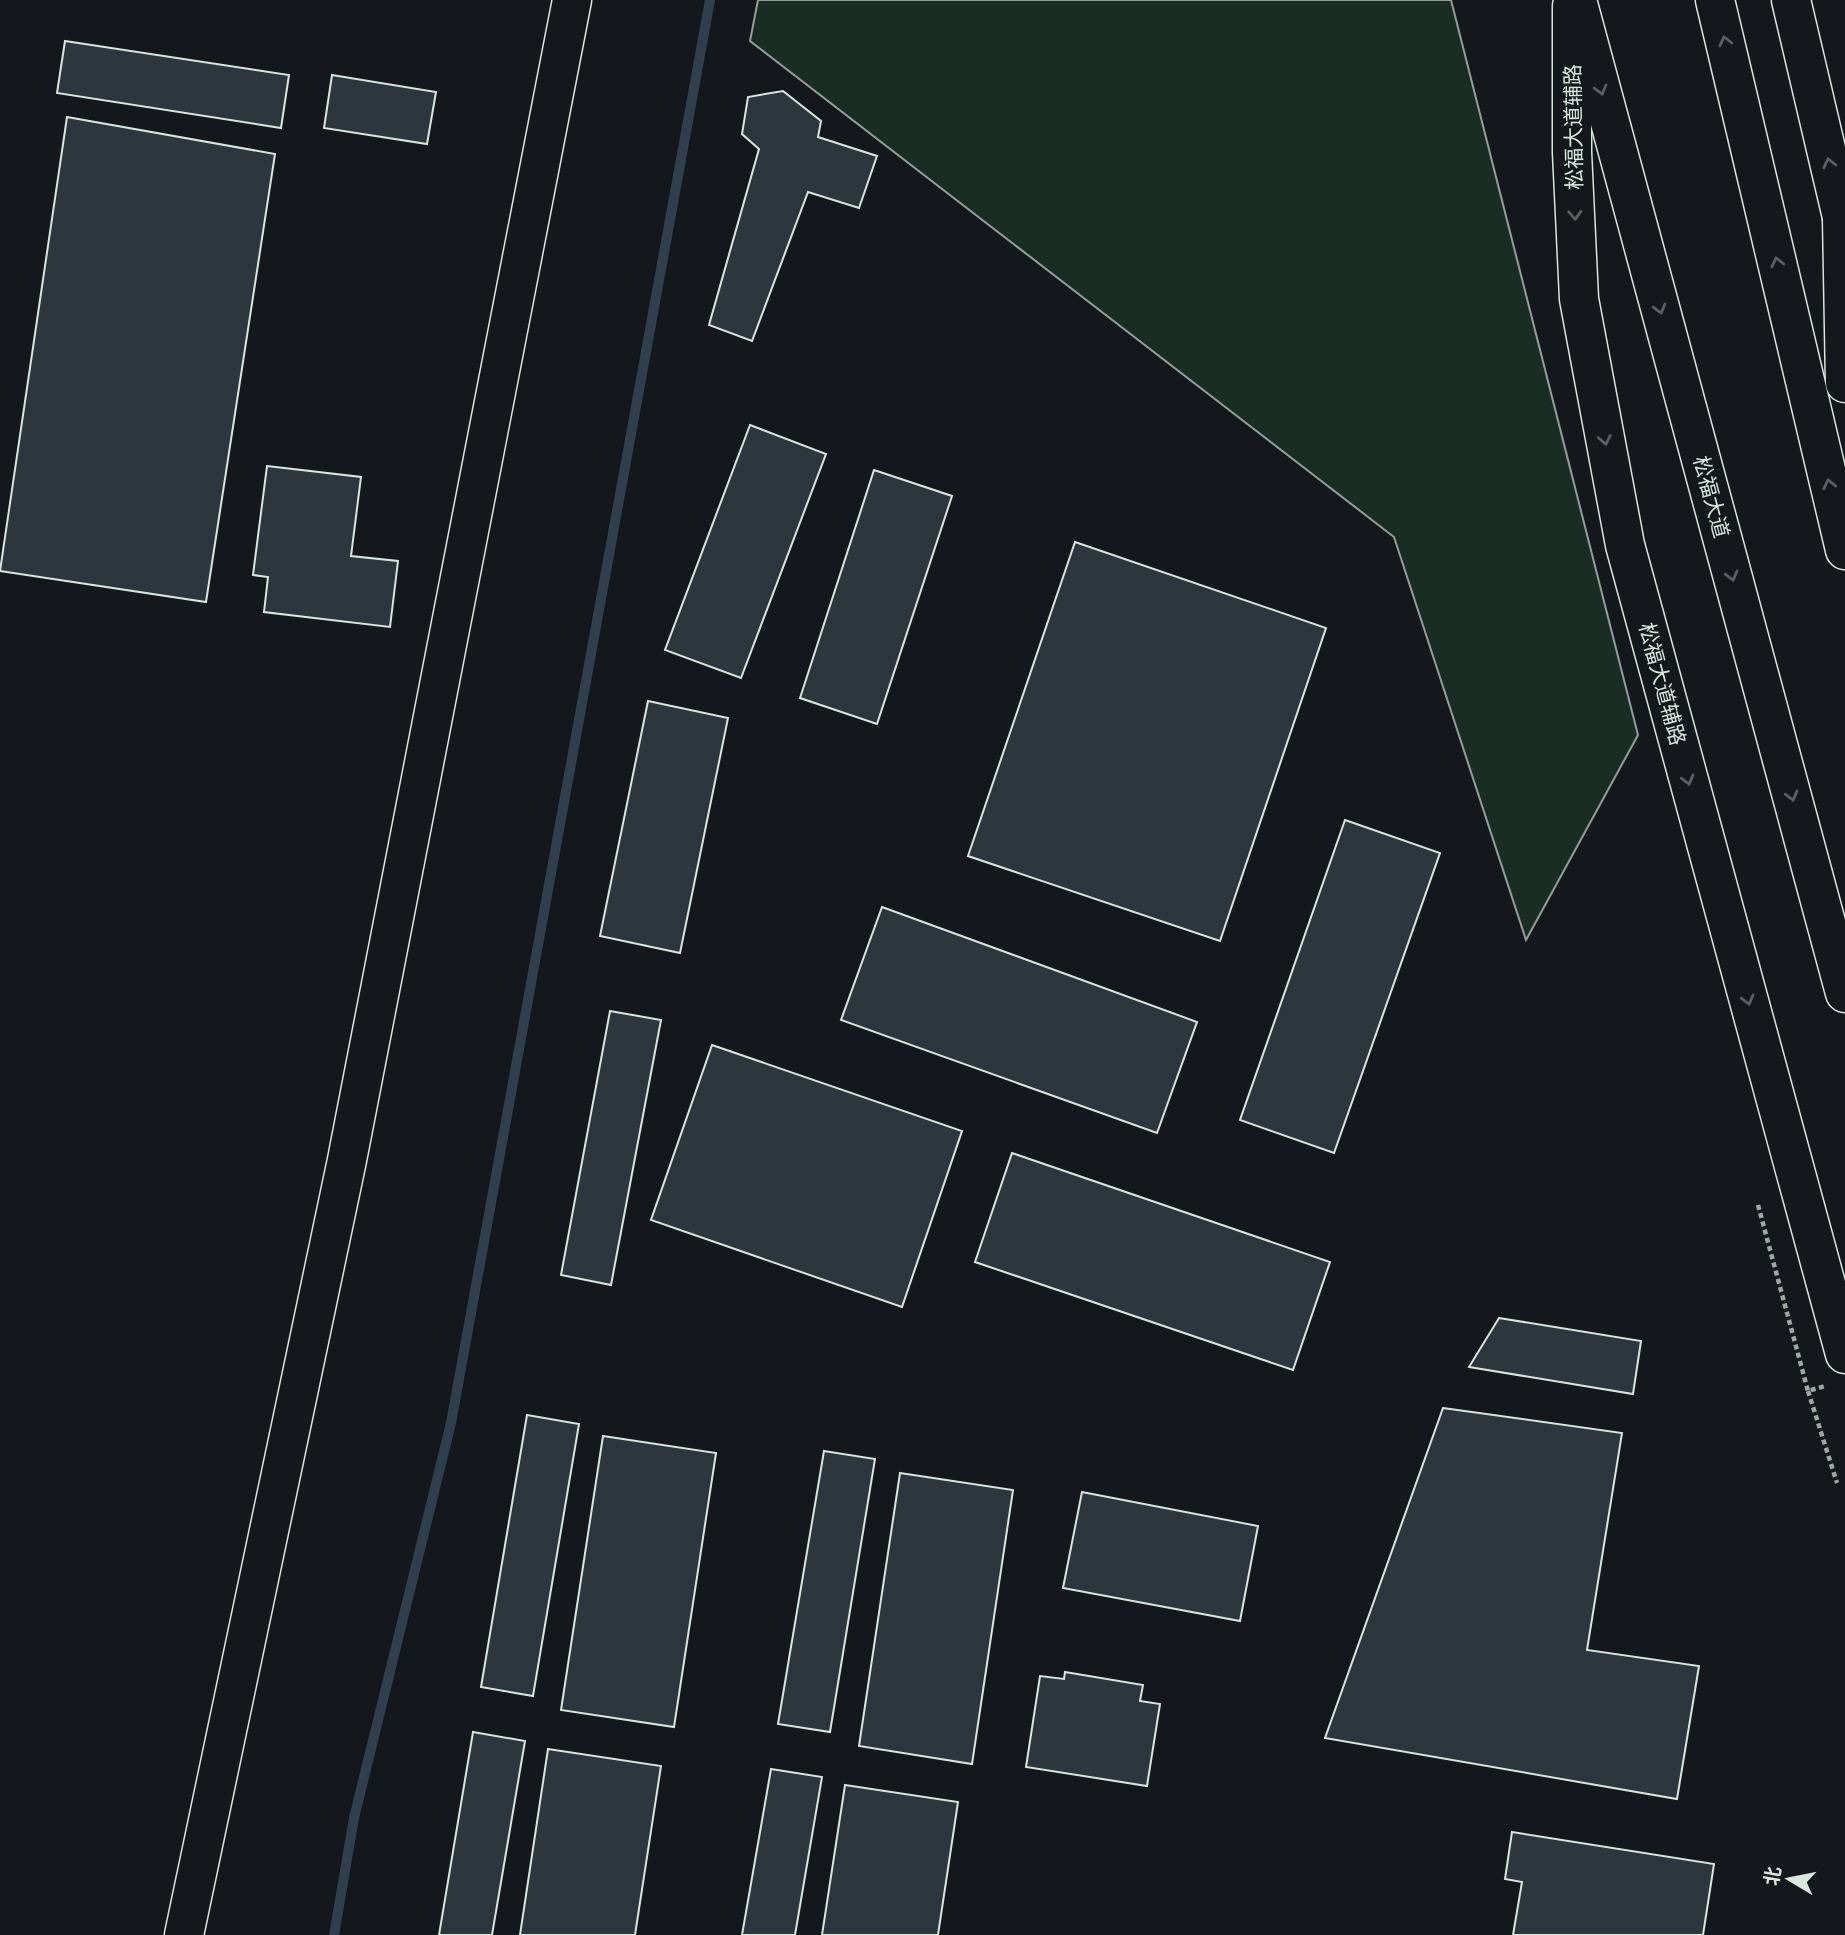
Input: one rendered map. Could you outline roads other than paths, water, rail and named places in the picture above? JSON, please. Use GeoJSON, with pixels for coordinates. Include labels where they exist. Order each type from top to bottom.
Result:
{"type":"FeatureCollection","features":[{"type":"Feature","properties":{"kind":"main road"},"geometry":{"type":"LineString","coordinates":[[184,1935],[350,1146],[572,0]]}},
{"type":"Feature","properties":{"kind":"main road","name":"松福大道"},"geometry":{"type":"LineString","coordinates":[[1575,0],[1845,993]]}},
{"type":"Feature","properties":{"kind":"main road","name":"松福大道辅路"},"geometry":{"type":"LineString","coordinates":[[1575,0],[1572,152],[1579,299],[1625,545],[1839,1369]]}},
{"type":"Feature","properties":{"kind":"main road"},"geometry":{"type":"LineString","coordinates":[[1715,0],[1845,550]]}},
{"type":"Feature","properties":{"kind":"main road"},"geometry":{"type":"LineString","coordinates":[[1791,0],[1843,224],[1845,383]]}},
{"type":"Feature","properties":{"kind":"waterway"},"geometry":{"type":"LineString","coordinates":[[334,1935],[354,1818],[451,1423],[710,0]]}}]}
